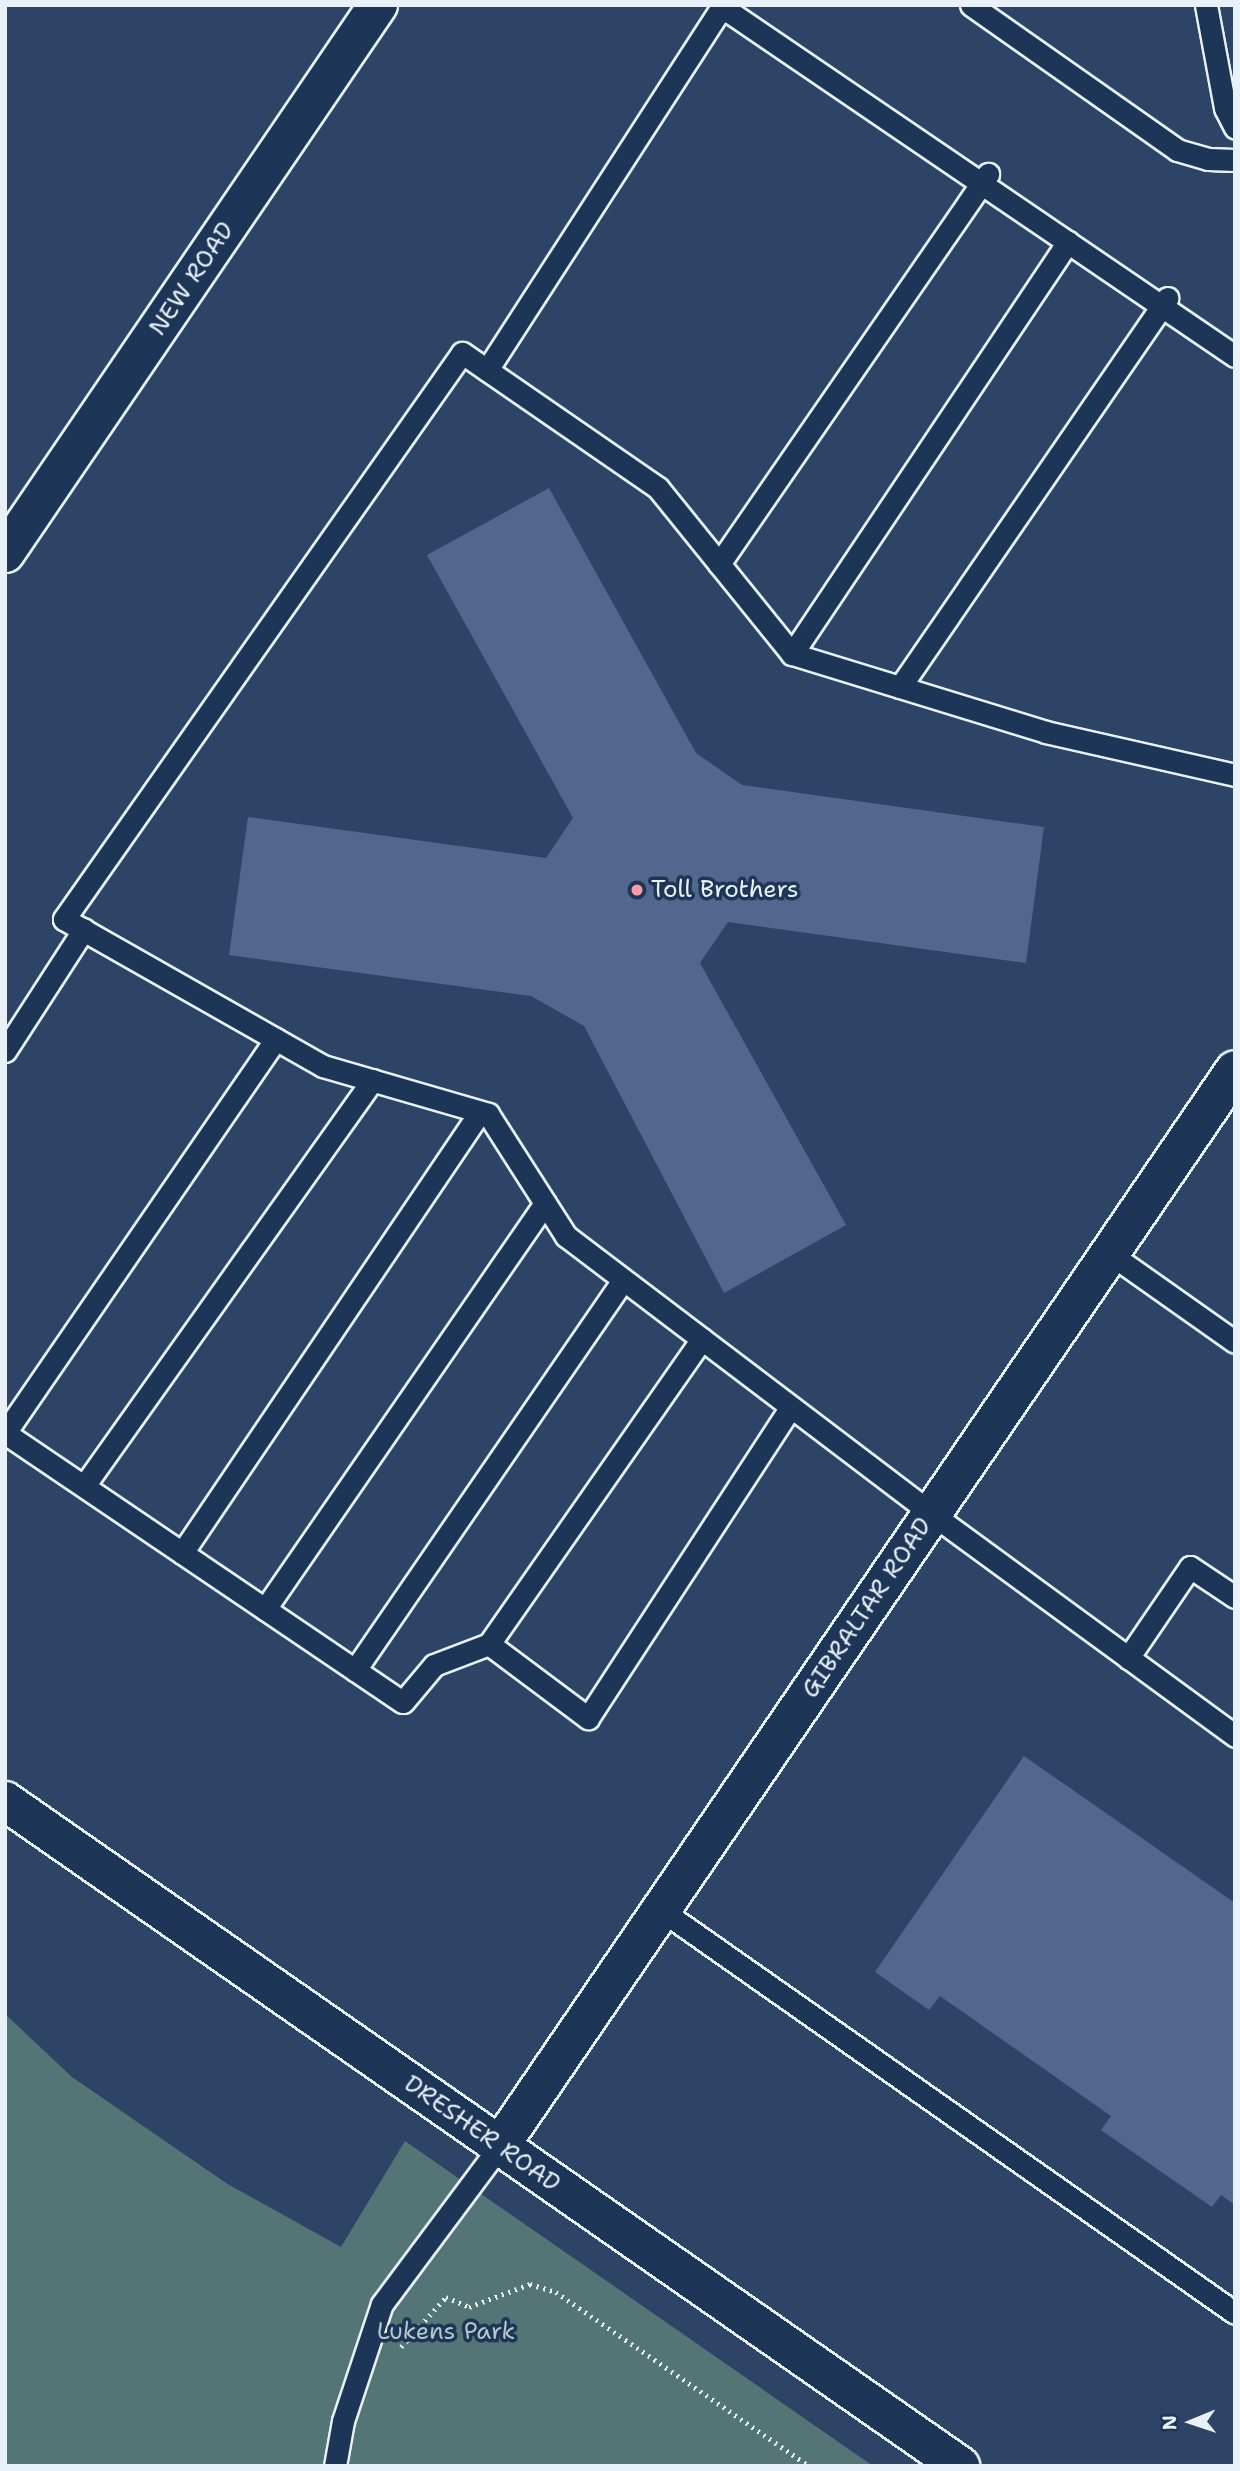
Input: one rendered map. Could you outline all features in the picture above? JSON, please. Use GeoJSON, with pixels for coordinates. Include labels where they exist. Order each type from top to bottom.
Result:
{"type":"FeatureCollection","features":[{"type":"Feature","properties":{"kind":"street","name":"NEW ROAD"},"geometry":{"type":"LineString","coordinates":[[5,553],[378,5]]}},
{"type":"Feature","properties":{"kind":"street","name":"GIBRALTAR ROAD"},"geometry":{"type":"LineString","coordinates":[[499,2147],[1235,1070]]}},
{"type":"Feature","properties":{"kind":"street","name":"DRESHER ROAD"},"geometry":{"type":"LineString","coordinates":[[5,1801],[960,2466]]}},
{"type":"Feature","properties":{"kind":"lane"},"geometry":{"type":"LineString","coordinates":[[971,5],[1177,150],[1208,159],[1235,160]]}},
{"type":"Feature","properties":{"kind":"lane"},"geometry":{"type":"LineString","coordinates":[[1206,5],[1225,108],[1235,128]]}},
{"type":"Feature","properties":{"kind":"lane"},"geometry":{"type":"LineString","coordinates":[[487,370],[722,7],[984,178],[1068,243],[1164,302],[1235,356]]}},
{"type":"Feature","properties":{"kind":"lane"},"geometry":{"type":"LineString","coordinates":[[719,564],[984,178]]}},
{"type":"Feature","properties":{"kind":"lane"},"geometry":{"type":"LineString","coordinates":[[792,654],[1068,243]]}},
{"type":"Feature","properties":{"kind":"lane"},"geometry":{"type":"LineString","coordinates":[[900,687],[1164,302]]}},
{"type":"Feature","properties":{"kind":"lane"},"geometry":{"type":"LineString","coordinates":[[1234,772],[1046,732],[792,654],[657,488],[462,353],[65,919],[323,1066],[488,1114],[566,1236],[932,1514],[1235,1736]]}},
{"type":"Feature","properties":{"kind":"lane"},"geometry":{"type":"LineString","coordinates":[[5,1051],[84,929]]}},
{"type":"Feature","properties":{"kind":"lane"},"geometry":{"type":"LineString","coordinates":[[276,1039],[5,1433],[403,1702],[434,1665],[489,1644],[702,1339]]}},
{"type":"Feature","properties":{"kind":"lane"},"geometry":{"type":"LineString","coordinates":[[84,1486],[372,1080]]}},
{"type":"Feature","properties":{"kind":"lane"},"geometry":{"type":"LineString","coordinates":[[182,1553],[480,1112]]}},
{"type":"Feature","properties":{"kind":"lane"},"geometry":{"type":"LineString","coordinates":[[265,1609],[545,1203]]}},
{"type":"Feature","properties":{"kind":"lane"},"geometry":{"type":"LineString","coordinates":[[1109,1253],[1235,1342]]}},
{"type":"Feature","properties":{"kind":"lane"},"geometry":{"type":"LineString","coordinates":[[355,1670],[623,1280]]}},
{"type":"Feature","properties":{"kind":"lane"},"geometry":{"type":"LineString","coordinates":[[489,1644],[588,1718],[791,1407]]}},
{"type":"Feature","properties":{"kind":"lane"},"geometry":{"type":"LineString","coordinates":[[1128,1658],[1191,1567],[1235,1597]]}},
{"type":"Feature","properties":{"kind":"lane"},"geometry":{"type":"LineString","coordinates":[[661,1910],[1235,2314]]}},
{"type":"Feature","properties":{"kind":"lane"},"geometry":{"type":"LineString","coordinates":[[335,2466],[343,2421],[382,2304],[499,2147]]}},
{"type":"Feature","properties":{"kind":"path"},"geometry":{"type":"LineString","coordinates":[[392,2358],[446,2297],[469,2307],[530,2284],[556,2292],[809,2466]]}},
{"type":"Feature","properties":{"kind":"green space","name":"Lukens Park"},"geometry":{"type":"Polygon","coordinates":[[[5,2014],[72,2077],[226,2183],[341,2247],[405,2141],[873,2466],[5,2466],[5,2014]]]}},
{"type":"Feature","properties":{"kind":"building","name":"Toll Brothers"},"geometry":{"type":"Polygon","coordinates":[[[549,488],[696,753],[742,785],[1044,827],[1026,963],[728,922],[700,963],[846,1225],[724,1293],[584,1026],[531,996],[229,955],[248,817],[546,858],[573,818],[427,555],[549,488]]]}},
{"type":"Feature","properties":{"kind":"building"},"geometry":{"type":"Polygon","coordinates":[[[1024,1756],[1235,1903],[1235,2205],[1221,2195],[1212,2207],[1101,2130],[1111,2116],[940,1996],[929,2010],[875,1972],[1024,1756]]]}},
{"type":"Feature","properties":{"kind":"place","name":"Toll Brothers"},"geometry":{"type":"Point","coordinates":[637,890]}}]}
